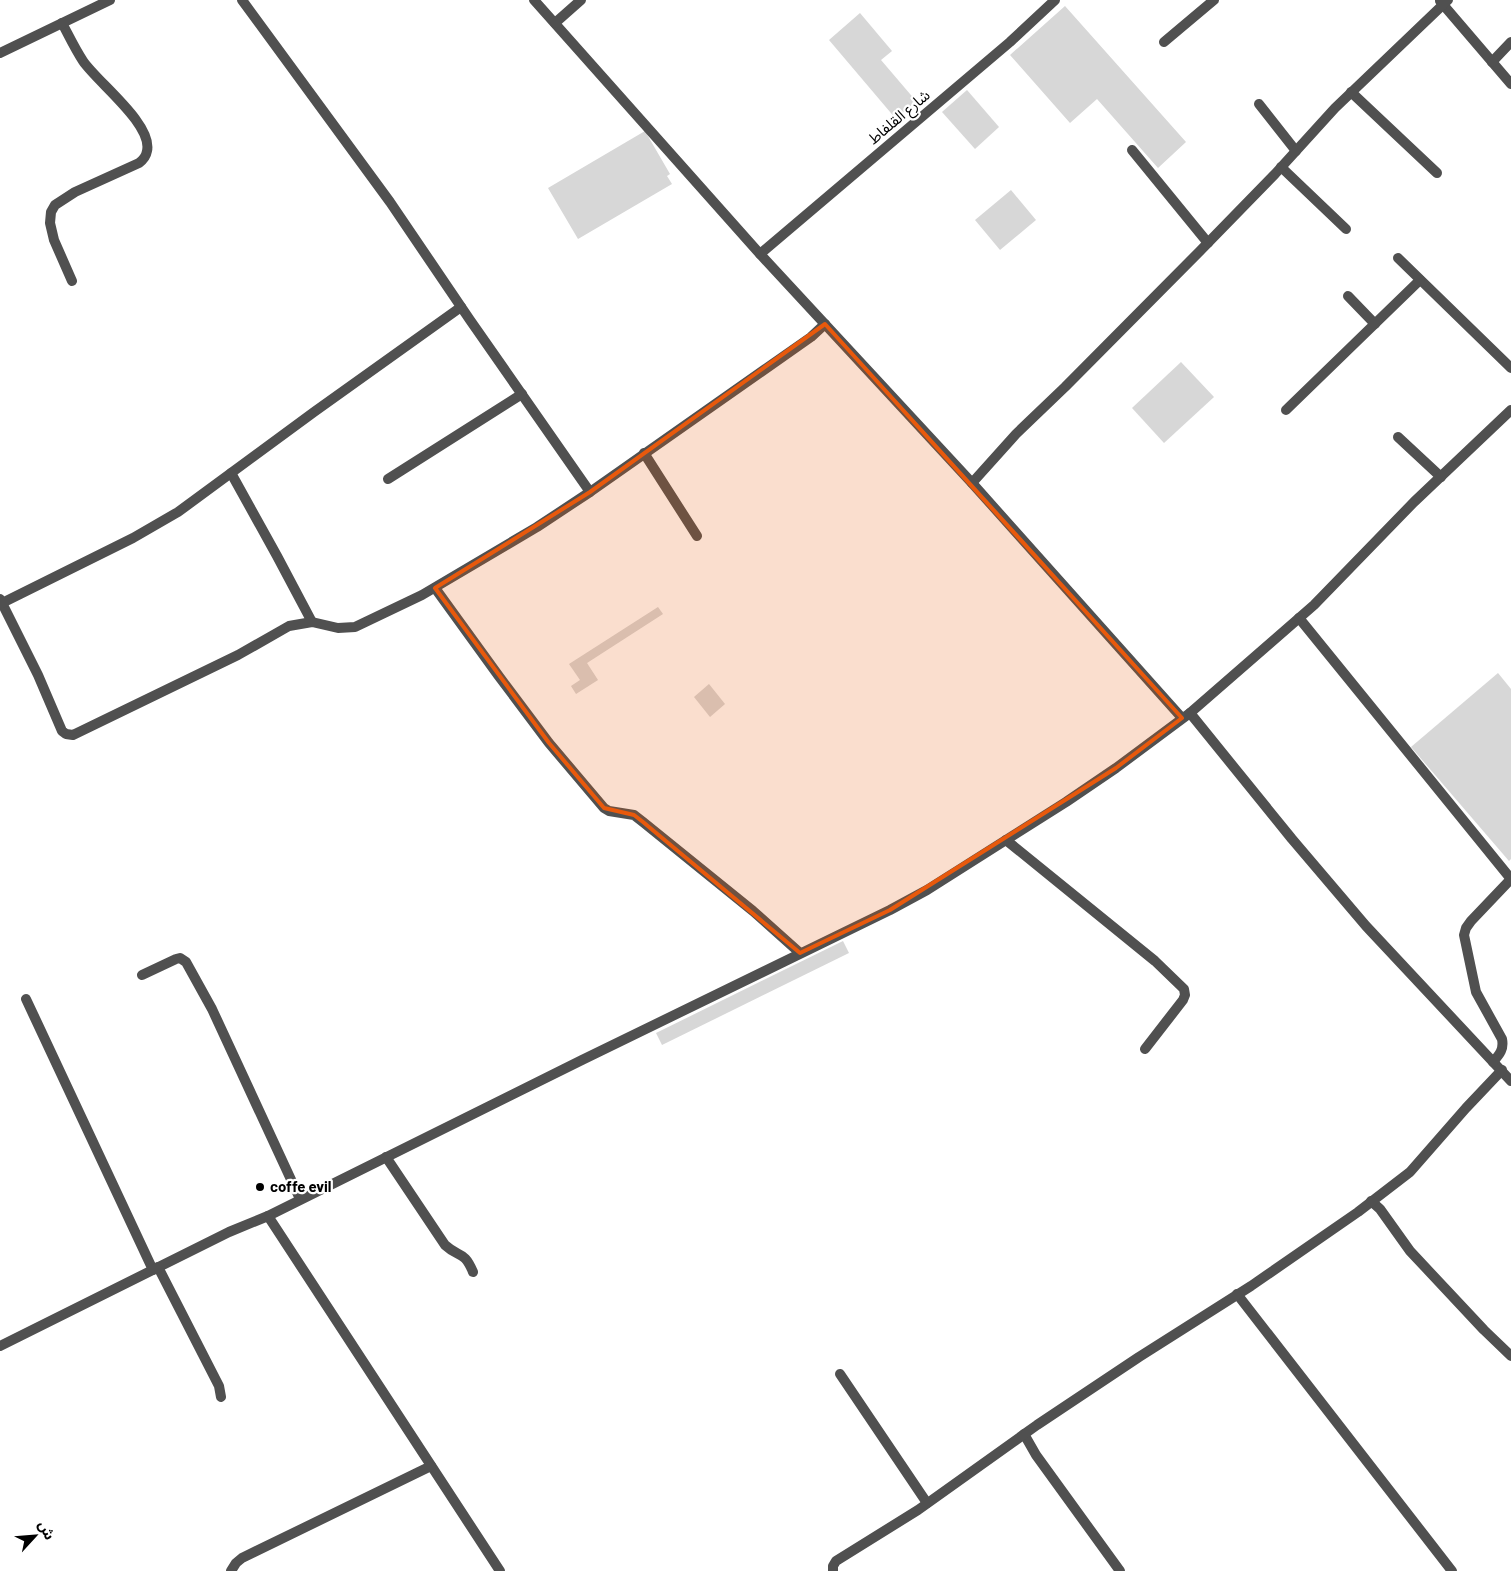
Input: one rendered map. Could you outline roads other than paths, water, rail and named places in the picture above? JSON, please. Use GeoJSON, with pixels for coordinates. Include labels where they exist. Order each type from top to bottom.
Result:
{"type":"FeatureCollection","features":[{"type":"Feature","properties":{"kind":"street"},"geometry":{"type":"LineString","coordinates":[[0,53],[110,0]]}},
{"type":"Feature","properties":{"kind":"street"},"geometry":{"type":"LineString","coordinates":[[242,0],[390,202],[590,492]]}},
{"type":"Feature","properties":{"kind":"street"},"geometry":{"type":"LineString","coordinates":[[534,0],[760,254],[1186,716],[1366,926],[1511,1081]]}},
{"type":"Feature","properties":{"kind":"street"},"geometry":{"type":"LineString","coordinates":[[555,23],[581,0]]}},
{"type":"Feature","properties":{"kind":"street","name":"شارع القلفاط"},"geometry":{"type":"LineString","coordinates":[[760,254],[1010,42],[1054,0]]}},
{"type":"Feature","properties":{"kind":"street"},"geometry":{"type":"LineString","coordinates":[[1164,42],[1214,0]]}},
{"type":"Feature","properties":{"kind":"street"},"geometry":{"type":"LineString","coordinates":[[972,483],[1016,434],[1208,243],[1351,92],[1444,2],[1511,84]]}},
{"type":"Feature","properties":{"kind":"street"},"geometry":{"type":"LineString","coordinates":[[62,23],[83,61],[142,129],[147,140],[148,150],[145,158],[138,163],[75,192],[55,205],[51,212],[50,222],[54,240],[72,281]]}},
{"type":"Feature","properties":{"kind":"street"},"geometry":{"type":"LineString","coordinates":[[1492,62],[1511,42]]}},
{"type":"Feature","properties":{"kind":"street"},"geometry":{"type":"LineString","coordinates":[[1351,92],[1437,173]]}},
{"type":"Feature","properties":{"kind":"street"},"geometry":{"type":"LineString","coordinates":[[1259,104],[1296,151]]}},
{"type":"Feature","properties":{"kind":"street"},"geometry":{"type":"LineString","coordinates":[[1132,150],[1208,243]]}},
{"type":"Feature","properties":{"kind":"street"},"geometry":{"type":"LineString","coordinates":[[1281,167],[1346,229]]}},
{"type":"Feature","properties":{"kind":"street"},"geometry":{"type":"LineString","coordinates":[[1398,258],[1511,368]]}},
{"type":"Feature","properties":{"kind":"street"},"geometry":{"type":"LineString","coordinates":[[1286,410],[1420,280]]}},
{"type":"Feature","properties":{"kind":"street"},"geometry":{"type":"LineString","coordinates":[[1348,296],[1375,324]]}},
{"type":"Feature","properties":{"kind":"street"},"geometry":{"type":"LineString","coordinates":[[461,307],[178,512],[133,538],[1,601],[38,675],[62,731],[71,735],[238,655],[289,626],[312,622],[338,628],[356,627],[422,595],[537,527],[590,492],[811,337],[825,324]]}},
{"type":"Feature","properties":{"kind":"street"},"geometry":{"type":"LineString","coordinates":[[388,479],[522,394]]}},
{"type":"Feature","properties":{"kind":"street"},"geometry":{"type":"LineString","coordinates":[[0,1346],[229,1232],[268,1216],[890,910],[927,890],[1116,768],[1186,716],[1300,618],[1511,410]]}},
{"type":"Feature","properties":{"kind":"street"},"geometry":{"type":"LineString","coordinates":[[1398,436],[1441,477]]}},
{"type":"Feature","properties":{"kind":"street"},"geometry":{"type":"LineString","coordinates":[[644,453],[696,536]]}},
{"type":"Feature","properties":{"kind":"street"},"geometry":{"type":"LineString","coordinates":[[231,473],[278,556],[312,622]]}},
{"type":"Feature","properties":{"kind":"street"},"geometry":{"type":"LineString","coordinates":[[435,588],[549,743],[604,808],[634,815],[753,910],[800,953]]}},
{"type":"Feature","properties":{"kind":"street"},"geometry":{"type":"LineString","coordinates":[[1300,618],[1511,879],[1471,921],[1464,935],[1476,992],[1502,1039],[1503,1046],[1501,1052],[1493,1062]]}},
{"type":"Feature","properties":{"kind":"street"},"geometry":{"type":"LineString","coordinates":[[1006,840],[1155,961],[1184,989],[1185,995],[1183,1000],[1145,1049]]}},
{"type":"Feature","properties":{"kind":"street"},"geometry":{"type":"LineString","coordinates":[[142,975],[176,959],[180,958],[186,962],[212,1009],[300,1199]]}},
{"type":"Feature","properties":{"kind":"street"},"geometry":{"type":"LineString","coordinates":[[26,999],[155,1269],[219,1386],[221,1397]]}},
{"type":"Feature","properties":{"kind":"street"},"geometry":{"type":"LineString","coordinates":[[833,1571],[836,1561],[927,1504],[1024,1434],[1358,1212],[1410,1172],[1502,1070]]}},
{"type":"Feature","properties":{"kind":"street"},"geometry":{"type":"LineString","coordinates":[[386,1157],[445,1244],[450,1249],[464,1256],[474,1272]]}},
{"type":"Feature","properties":{"kind":"street"},"geometry":{"type":"LineString","coordinates":[[1371,1201],[1380,1209],[1410,1251],[1511,1356]]}},
{"type":"Feature","properties":{"kind":"street"},"geometry":{"type":"LineString","coordinates":[[268,1216],[500,1571]]}},
{"type":"Feature","properties":{"kind":"street"},"geometry":{"type":"LineString","coordinates":[[1237,1294],[1452,1571]]}},
{"type":"Feature","properties":{"kind":"street"},"geometry":{"type":"LineString","coordinates":[[840,1374],[927,1504]]}},
{"type":"Feature","properties":{"kind":"street"},"geometry":{"type":"LineString","coordinates":[[1024,1434],[1036,1455],[1120,1571]]}},
{"type":"Feature","properties":{"kind":"street"},"geometry":{"type":"LineString","coordinates":[[231,1571],[242,1558],[431,1466]]}},
{"type":"Feature","properties":{"kind":"place","name":"coffe evil"},"geometry":{"type":"Point","coordinates":[260,1187]}}]}
